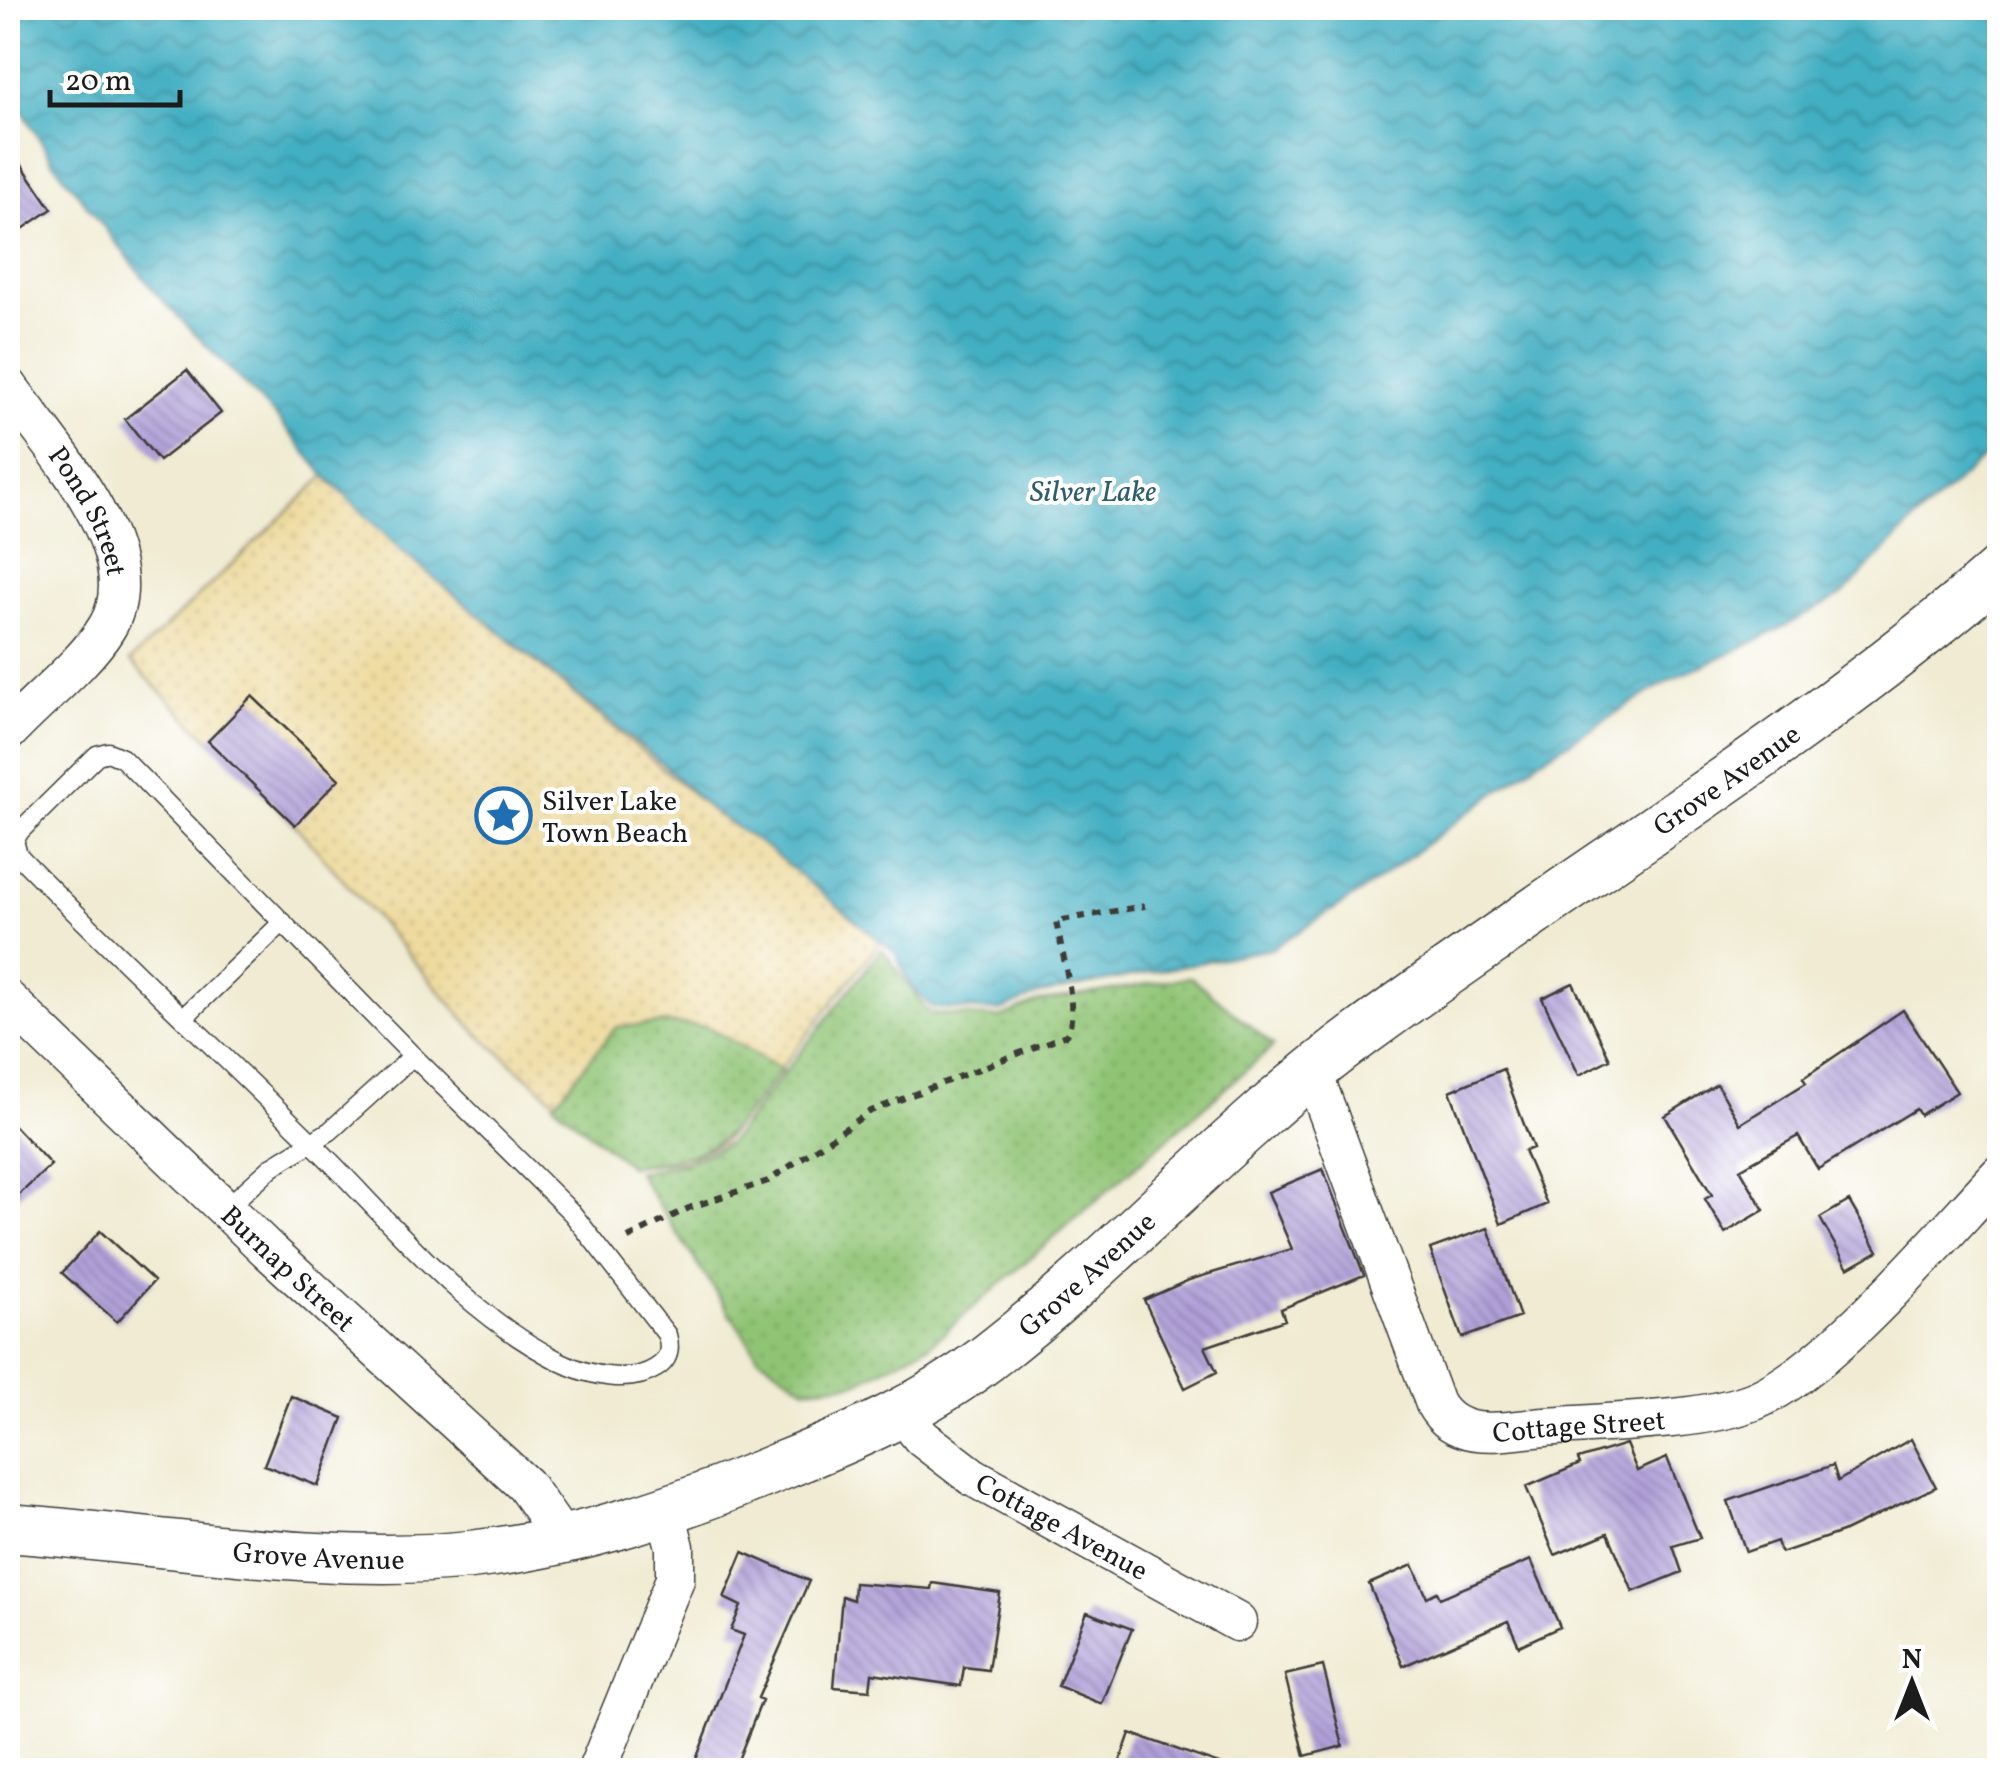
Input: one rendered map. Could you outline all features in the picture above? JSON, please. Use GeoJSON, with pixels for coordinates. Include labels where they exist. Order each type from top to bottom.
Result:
{"type":"FeatureCollection","features":[{"type":"Feature","properties":{"kind":"street","name":"Pond Street"},"geometry":{"type":"LineString","coordinates":[[8,386],[89,500],[106,529],[119,575],[118,595],[106,630],[8,732]]}},
{"type":"Feature","properties":{"kind":"street","name":"Grove Avenue"},"geometry":{"type":"LineString","coordinates":[[8,1528],[258,1550],[422,1558],[471,1555],[563,1538],[666,1512],[902,1413],[1010,1340],[1312,1070],[1889,664],[2000,570]]}},
{"type":"Feature","properties":{"kind":"street","name":"Burnap Street"},"geometry":{"type":"LineString","coordinates":[[8,1000],[525,1485],[563,1538]]}},
{"type":"Feature","properties":{"kind":"street","name":"Cottage Street"},"geometry":{"type":"LineString","coordinates":[[1312,1070],[1435,1404],[1442,1418],[1464,1430],[1580,1424],[1750,1403],[1802,1371],[1866,1315],[2000,1174]]}},
{"type":"Feature","properties":{"kind":"street","name":"Cottage Avenue"},"geometry":{"type":"LineString","coordinates":[[902,1413],[942,1456],[973,1477],[1237,1622]]}},
{"type":"Feature","properties":{"kind":"street"},"geometry":{"type":"LineString","coordinates":[[597,1770],[674,1578],[675,1546],[666,1512]]}},
{"type":"Feature","properties":{"kind":"lane"},"geometry":{"type":"LineString","coordinates":[[104,752],[119,756],[572,1213],[604,1252],[667,1335],[668,1355],[649,1372],[590,1373],[560,1362],[486,1314],[14,848],[20,830],[94,758],[104,752]]}},
{"type":"Feature","properties":{"kind":"lane"},"geometry":{"type":"LineString","coordinates":[[184,1018],[282,922]]}},
{"type":"Feature","properties":{"kind":"lane"},"geometry":{"type":"LineString","coordinates":[[226,1208],[274,1166],[312,1143],[413,1056]]}},
{"type":"Feature","properties":{"kind":"path"},"geometry":{"type":"LineString","coordinates":[[604,1252],[656,1222],[768,1181],[857,1118],[1066,1035],[1072,1025],[1071,1001],[1056,921],[1144,906]]}},
{"type":"Feature","properties":{"kind":"sand","name":"Silver Lake Town Beach"},"geometry":{"type":"Polygon","coordinates":[[[325,476],[465,603],[706,806],[783,860],[881,941],[723,1142],[684,1161],[630,1166],[474,1030],[295,825],[130,661],[325,476]]]}},
{"type":"Feature","properties":{"kind":"green space"},"geometry":{"type":"Polygon","coordinates":[[[882,949],[929,1013],[1000,1018],[1038,1002],[1191,977],[1274,1046],[930,1345],[856,1383],[805,1388],[758,1356],[637,1172],[686,1163],[728,1144],[882,949]]]}},
{"type":"Feature","properties":{"kind":"green space"},"geometry":{"type":"Polygon","coordinates":[[[667,1023],[708,1027],[782,1070],[719,1140],[685,1156],[630,1166],[554,1104],[616,1027],[667,1023]]]}},
{"type":"Feature","properties":{"kind":"water","name":"Silver Lake"},"geometry":{"type":"Polygon","coordinates":[[[8,8],[1999,8],[1999,444],[1914,521],[1842,595],[1761,639],[1668,681],[1540,760],[1364,890],[1273,948],[1040,994],[1000,1011],[933,1008],[912,988],[895,953],[767,848],[708,808],[665,766],[407,556],[325,476],[277,418],[158,296],[54,163],[8,87],[8,8]]]}},
{"type":"Feature","properties":{"kind":"building"},"geometry":{"type":"Polygon","coordinates":[[[8,145],[52,209],[8,239],[8,145]]]}},
{"type":"Feature","properties":{"kind":"building"},"geometry":{"type":"Polygon","coordinates":[[[187,370],[221,413],[159,461],[125,419],[187,370]]]}},
{"type":"Feature","properties":{"kind":"building"},"geometry":{"type":"Polygon","coordinates":[[[252,696],[339,779],[295,825],[208,741],[252,696]]]}},
{"type":"Feature","properties":{"kind":"building"},"geometry":{"type":"Polygon","coordinates":[[[1573,983],[1610,1059],[1579,1075],[1542,998],[1573,983]]]}},
{"type":"Feature","properties":{"kind":"building"},"geometry":{"type":"Polygon","coordinates":[[[1903,1010],[1957,1092],[1920,1115],[1916,1109],[1818,1169],[1798,1136],[1740,1169],[1764,1210],[1725,1233],[1705,1199],[1712,1195],[1665,1116],[1717,1084],[1740,1124],[1806,1083],[1803,1078],[1903,1010]]]}},
{"type":"Feature","properties":{"kind":"building"},"geometry":{"type":"Polygon","coordinates":[[[1503,1069],[1533,1148],[1524,1151],[1547,1204],[1501,1224],[1450,1091],[1503,1069]]]}},
{"type":"Feature","properties":{"kind":"building"},"geometry":{"type":"Polygon","coordinates":[[[8,1119],[51,1165],[8,1205],[8,1119]]]}},
{"type":"Feature","properties":{"kind":"building"},"geometry":{"type":"Polygon","coordinates":[[[1323,1169],[1364,1275],[1281,1309],[1285,1320],[1205,1347],[1217,1372],[1185,1388],[1144,1300],[1189,1280],[1292,1249],[1268,1192],[1323,1169]]]}},
{"type":"Feature","properties":{"kind":"building"},"geometry":{"type":"Polygon","coordinates":[[[1849,1201],[1878,1251],[1848,1268],[1820,1218],[1849,1201]]]}},
{"type":"Feature","properties":{"kind":"building"},"geometry":{"type":"Polygon","coordinates":[[[1488,1228],[1520,1317],[1462,1338],[1430,1249],[1488,1228]]]}},
{"type":"Feature","properties":{"kind":"building"},"geometry":{"type":"Polygon","coordinates":[[[100,1231],[154,1281],[117,1322],[62,1273],[100,1231]]]}},
{"type":"Feature","properties":{"kind":"building"},"geometry":{"type":"Polygon","coordinates":[[[291,1396],[343,1418],[318,1486],[264,1465],[291,1396]]]}},
{"type":"Feature","properties":{"kind":"building"},"geometry":{"type":"Polygon","coordinates":[[[1911,1439],[1936,1487],[1842,1532],[1781,1553],[1777,1541],[1746,1552],[1728,1501],[1833,1465],[1838,1481],[1911,1439]]]}},
{"type":"Feature","properties":{"kind":"building"},"geometry":{"type":"Polygon","coordinates":[[[1626,1444],[1637,1471],[1667,1458],[1700,1538],[1673,1546],[1682,1572],[1633,1592],[1608,1533],[1555,1555],[1526,1487],[1580,1464],[1578,1459],[1626,1444]]]}},
{"type":"Feature","properties":{"kind":"building"},"geometry":{"type":"Polygon","coordinates":[[[743,1552],[809,1581],[758,1698],[762,1700],[734,1770],[692,1770],[744,1635],[731,1630],[741,1606],[724,1598],[743,1552]]]}},
{"type":"Feature","properties":{"kind":"building"},"geometry":{"type":"Polygon","coordinates":[[[1531,1560],[1560,1627],[1519,1646],[1508,1621],[1403,1666],[1369,1584],[1413,1565],[1427,1597],[1437,1592],[1440,1598],[1531,1560]]]}},
{"type":"Feature","properties":{"kind":"building"},"geometry":{"type":"Polygon","coordinates":[[[854,1583],[931,1589],[932,1583],[1000,1593],[988,1670],[964,1667],[961,1686],[872,1673],[870,1690],[834,1687],[842,1596],[853,1600],[854,1583]]]}},
{"type":"Feature","properties":{"kind":"building"},"geometry":{"type":"Polygon","coordinates":[[[1087,1612],[1132,1629],[1102,1704],[1058,1686],[1087,1612]]]}},
{"type":"Feature","properties":{"kind":"building"},"geometry":{"type":"Polygon","coordinates":[[[1323,1666],[1343,1746],[1305,1756],[1285,1675],[1323,1666]]]}},
{"type":"Feature","properties":{"kind":"building"},"geometry":{"type":"Polygon","coordinates":[[[1130,1733],[1222,1765],[1221,1770],[1117,1770],[1130,1733]]]}},
{"type":"Feature","properties":{"kind":"place","name":"Silver Lake Town Beach"},"geometry":{"type":"Point","coordinates":[503,816]}}]}
